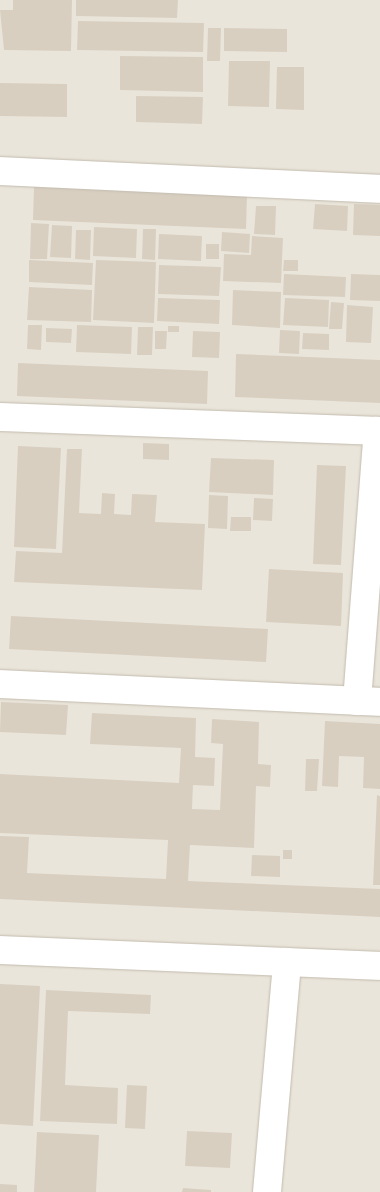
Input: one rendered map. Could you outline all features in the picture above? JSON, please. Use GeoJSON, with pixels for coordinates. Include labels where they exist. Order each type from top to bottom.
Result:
{"type":"FeatureCollection","features":[{"type":"Feature","properties":{"kind":"street"},"geometry":{"type":"LineString","coordinates":[[0,171],[380,189]]}},
{"type":"Feature","properties":{"kind":"street"},"geometry":{"type":"LineString","coordinates":[[0,417],[379,431],[368,702],[0,684]]}},
{"type":"Feature","properties":{"kind":"street"},"geometry":{"type":"LineString","coordinates":[[0,950],[380,966]]}},
{"type":"Feature","properties":{"kind":"street"},"geometry":{"type":"LineString","coordinates":[[267,1192],[288,962]]}},
{"type":"Feature","properties":{"kind":"shaded area"},"geometry":{"type":"Polygon","coordinates":[[[0,0],[380,0],[380,1192],[0,1192],[0,0]]]}},
{"type":"Feature","properties":{"kind":"building"},"geometry":{"type":"Polygon","coordinates":[[[13,0],[72,0],[71,51],[4,50],[0,10],[13,10],[13,0]]]}},
{"type":"Feature","properties":{"kind":"building"},"geometry":{"type":"Polygon","coordinates":[[[76,0],[178,0],[177,18],[76,16],[76,0]]]}},
{"type":"Feature","properties":{"kind":"building"},"geometry":{"type":"Polygon","coordinates":[[[78,21],[204,23],[203,52],[77,50],[78,21]]]}},
{"type":"Feature","properties":{"kind":"building"},"geometry":{"type":"Polygon","coordinates":[[[208,28],[221,28],[220,61],[207,61],[208,28]]]}},
{"type":"Feature","properties":{"kind":"building"},"geometry":{"type":"Polygon","coordinates":[[[224,28],[287,29],[287,52],[224,51],[224,28]]]}},
{"type":"Feature","properties":{"kind":"building"},"geometry":{"type":"Polygon","coordinates":[[[120,56],[203,57],[203,92],[120,90],[120,56]]]}},
{"type":"Feature","properties":{"kind":"building"},"geometry":{"type":"Polygon","coordinates":[[[229,61],[270,61],[269,107],[228,106],[229,61]]]}},
{"type":"Feature","properties":{"kind":"building"},"geometry":{"type":"Polygon","coordinates":[[[277,67],[304,67],[304,110],[276,109],[277,67]]]}},
{"type":"Feature","properties":{"kind":"building"},"geometry":{"type":"Polygon","coordinates":[[[0,83],[67,84],[67,117],[0,116],[0,83]]]}},
{"type":"Feature","properties":{"kind":"building"},"geometry":{"type":"Polygon","coordinates":[[[136,96],[203,97],[202,124],[136,122],[136,96]]]}},
{"type":"Feature","properties":{"kind":"building"},"geometry":{"type":"Polygon","coordinates":[[[34,187],[247,195],[246,229],[33,220],[34,187]]]}},
{"type":"Feature","properties":{"kind":"building"},"geometry":{"type":"Polygon","coordinates":[[[315,204],[348,206],[347,231],[313,229],[315,204]]]}},
{"type":"Feature","properties":{"kind":"building"},"geometry":{"type":"Polygon","coordinates":[[[354,204],[380,205],[380,236],[353,235],[354,204]]]}},
{"type":"Feature","properties":{"kind":"building"},"geometry":{"type":"Polygon","coordinates":[[[256,206],[276,206],[275,235],[254,234],[256,206]]]}},
{"type":"Feature","properties":{"kind":"building"},"geometry":{"type":"Polygon","coordinates":[[[31,223],[49,224],[47,259],[30,259],[31,223]]]}},
{"type":"Feature","properties":{"kind":"building"},"geometry":{"type":"Polygon","coordinates":[[[52,225],[72,226],[71,258],[50,257],[52,225]]]}},
{"type":"Feature","properties":{"kind":"building"},"geometry":{"type":"Polygon","coordinates":[[[94,227],[137,229],[136,258],[93,256],[94,227]]]}},
{"type":"Feature","properties":{"kind":"building"},"geometry":{"type":"Polygon","coordinates":[[[143,229],[156,229],[155,260],[142,259],[143,229]]]}},
{"type":"Feature","properties":{"kind":"building"},"geometry":{"type":"Polygon","coordinates":[[[76,230],[91,230],[90,260],[75,259],[76,230]]]}},
{"type":"Feature","properties":{"kind":"building"},"geometry":{"type":"Polygon","coordinates":[[[222,232],[250,234],[249,253],[221,251],[222,232]]]}},
{"type":"Feature","properties":{"kind":"building"},"geometry":{"type":"Polygon","coordinates":[[[159,234],[202,236],[201,261],[158,259],[159,234]]]}},
{"type":"Feature","properties":{"kind":"building"},"geometry":{"type":"Polygon","coordinates":[[[252,236],[283,238],[281,283],[223,281],[224,254],[251,255],[252,236]]]}},
{"type":"Feature","properties":{"kind":"building"},"geometry":{"type":"Polygon","coordinates":[[[206,244],[219,244],[219,259],[206,259],[206,244]]]}},
{"type":"Feature","properties":{"kind":"building"},"geometry":{"type":"Polygon","coordinates":[[[29,260],[93,263],[92,285],[29,282],[29,260]]]}},
{"type":"Feature","properties":{"kind":"building"},"geometry":{"type":"Polygon","coordinates":[[[96,260],[156,262],[154,323],[93,320],[96,260]]]}},
{"type":"Feature","properties":{"kind":"building"},"geometry":{"type":"Polygon","coordinates":[[[284,260],[298,260],[298,271],[283,271],[284,260]]]}},
{"type":"Feature","properties":{"kind":"building"},"geometry":{"type":"Polygon","coordinates":[[[159,265],[221,267],[219,296],[158,294],[159,265]]]}},
{"type":"Feature","properties":{"kind":"building"},"geometry":{"type":"Polygon","coordinates":[[[284,274],[346,277],[345,297],[283,295],[284,274]]]}},
{"type":"Feature","properties":{"kind":"building"},"geometry":{"type":"Polygon","coordinates":[[[351,274],[380,275],[380,301],[350,300],[351,274]]]}},
{"type":"Feature","properties":{"kind":"building"},"geometry":{"type":"Polygon","coordinates":[[[29,287],[92,290],[91,322],[27,320],[29,287]]]}},
{"type":"Feature","properties":{"kind":"building"},"geometry":{"type":"Polygon","coordinates":[[[233,290],[281,292],[280,328],[232,325],[233,290]]]}},
{"type":"Feature","properties":{"kind":"building"},"geometry":{"type":"Polygon","coordinates":[[[158,298],[220,300],[219,324],[157,321],[158,298]]]}},
{"type":"Feature","properties":{"kind":"building"},"geometry":{"type":"Polygon","coordinates":[[[285,298],[329,300],[328,327],[283,325],[285,298]]]}},
{"type":"Feature","properties":{"kind":"building"},"geometry":{"type":"Polygon","coordinates":[[[331,302],[344,303],[342,329],[329,329],[331,302]]]}},
{"type":"Feature","properties":{"kind":"building"},"geometry":{"type":"Polygon","coordinates":[[[347,305],[373,307],[371,343],[346,342],[347,305]]]}},
{"type":"Feature","properties":{"kind":"building"},"geometry":{"type":"Polygon","coordinates":[[[28,325],[42,325],[41,350],[27,349],[28,325]]]}},
{"type":"Feature","properties":{"kind":"building"},"geometry":{"type":"Polygon","coordinates":[[[77,325],[132,327],[131,354],[76,352],[77,325]]]}},
{"type":"Feature","properties":{"kind":"building"},"geometry":{"type":"Polygon","coordinates":[[[168,326],[179,326],[179,332],[168,332],[168,326]]]}},
{"type":"Feature","properties":{"kind":"building"},"geometry":{"type":"Polygon","coordinates":[[[138,327],[153,327],[152,355],[137,355],[138,327]]]}},
{"type":"Feature","properties":{"kind":"building"},"geometry":{"type":"Polygon","coordinates":[[[46,328],[72,329],[71,343],[46,342],[46,328]]]}},
{"type":"Feature","properties":{"kind":"building"},"geometry":{"type":"Polygon","coordinates":[[[280,330],[300,331],[299,354],[279,353],[280,330]]]}},
{"type":"Feature","properties":{"kind":"building"},"geometry":{"type":"Polygon","coordinates":[[[155,331],[167,331],[166,349],[155,349],[155,331]]]}},
{"type":"Feature","properties":{"kind":"building"},"geometry":{"type":"Polygon","coordinates":[[[193,331],[220,332],[219,358],[192,357],[193,331]]]}},
{"type":"Feature","properties":{"kind":"building"},"geometry":{"type":"Polygon","coordinates":[[[303,333],[329,334],[329,350],[302,349],[303,333]]]}},
{"type":"Feature","properties":{"kind":"building"},"geometry":{"type":"Polygon","coordinates":[[[236,354],[380,360],[380,403],[235,397],[236,354]]]}},
{"type":"Feature","properties":{"kind":"building"},"geometry":{"type":"Polygon","coordinates":[[[18,363],[208,371],[207,404],[17,396],[18,363]]]}},
{"type":"Feature","properties":{"kind":"building"},"geometry":{"type":"Polygon","coordinates":[[[143,443],[169,444],[169,460],[143,459],[143,443]]]}},
{"type":"Feature","properties":{"kind":"building"},"geometry":{"type":"Polygon","coordinates":[[[18,446],[61,448],[56,549],[14,547],[18,446]]]}},
{"type":"Feature","properties":{"kind":"building"},"geometry":{"type":"Polygon","coordinates":[[[67,449],[82,449],[79,513],[101,514],[102,493],[115,494],[114,514],[131,515],[132,494],[157,495],[155,522],[205,524],[202,590],[14,582],[16,551],[62,553],[67,449]]]}},
{"type":"Feature","properties":{"kind":"building"},"geometry":{"type":"Polygon","coordinates":[[[211,458],[274,460],[273,495],[209,492],[211,458]]]}},
{"type":"Feature","properties":{"kind":"building"},"geometry":{"type":"Polygon","coordinates":[[[317,465],[346,466],[341,565],[313,564],[317,465]]]}},
{"type":"Feature","properties":{"kind":"building"},"geometry":{"type":"Polygon","coordinates":[[[209,495],[228,496],[227,529],[208,528],[209,495]]]}},
{"type":"Feature","properties":{"kind":"building"},"geometry":{"type":"Polygon","coordinates":[[[254,498],[273,499],[272,521],[253,520],[254,498]]]}},
{"type":"Feature","properties":{"kind":"building"},"geometry":{"type":"Polygon","coordinates":[[[231,517],[251,517],[251,531],[230,531],[231,517]]]}},
{"type":"Feature","properties":{"kind":"building"},"geometry":{"type":"Polygon","coordinates":[[[269,569],[343,573],[341,626],[266,622],[269,569]]]}},
{"type":"Feature","properties":{"kind":"building"},"geometry":{"type":"Polygon","coordinates":[[[11,616],[268,629],[266,662],[9,649],[11,616]]]}},
{"type":"Feature","properties":{"kind":"building"},"geometry":{"type":"Polygon","coordinates":[[[1,702],[68,705],[66,735],[0,732],[1,702]]]}},
{"type":"Feature","properties":{"kind":"building"},"geometry":{"type":"Polygon","coordinates":[[[92,713],[196,718],[195,757],[215,758],[214,786],[193,785],[192,809],[220,810],[223,744],[211,743],[212,719],[259,722],[258,764],[271,765],[270,787],[256,786],[254,848],[190,845],[188,881],[380,889],[380,917],[0,899],[0,836],[29,837],[27,873],[166,879],[168,840],[0,833],[0,774],[179,783],[181,748],[90,744],[92,713]]]}},
{"type":"Feature","properties":{"kind":"building"},"geometry":{"type":"Polygon","coordinates":[[[325,721],[380,724],[380,789],[363,788],[364,757],[339,756],[338,787],[322,786],[325,721]]]}},
{"type":"Feature","properties":{"kind":"building"},"geometry":{"type":"Polygon","coordinates":[[[306,759],[319,759],[317,791],[305,791],[306,759]]]}},
{"type":"Feature","properties":{"kind":"building"},"geometry":{"type":"Polygon","coordinates":[[[377,795],[380,796],[380,885],[373,885],[377,795]]]}},
{"type":"Feature","properties":{"kind":"building"},"geometry":{"type":"Polygon","coordinates":[[[283,850],[292,850],[292,859],[283,859],[283,850]]]}},
{"type":"Feature","properties":{"kind":"building"},"geometry":{"type":"Polygon","coordinates":[[[252,855],[280,856],[280,877],[251,876],[252,855]]]}},
{"type":"Feature","properties":{"kind":"building"},"geometry":{"type":"Polygon","coordinates":[[[0,984],[40,986],[33,1126],[0,1124],[0,984]]]}},
{"type":"Feature","properties":{"kind":"building"},"geometry":{"type":"Polygon","coordinates":[[[46,990],[151,995],[150,1014],[68,1011],[65,1085],[118,1088],[117,1124],[40,1121],[46,990]]]}},
{"type":"Feature","properties":{"kind":"building"},"geometry":{"type":"Polygon","coordinates":[[[127,1085],[147,1086],[145,1129],[125,1128],[127,1085]]]}},
{"type":"Feature","properties":{"kind":"building"},"geometry":{"type":"Polygon","coordinates":[[[187,1131],[232,1133],[230,1168],[185,1166],[187,1131]]]}},
{"type":"Feature","properties":{"kind":"building"},"geometry":{"type":"Polygon","coordinates":[[[37,1132],[99,1135],[96,1192],[34,1192],[37,1132]]]}},
{"type":"Feature","properties":{"kind":"building"},"geometry":{"type":"Polygon","coordinates":[[[0,1184],[17,1185],[17,1192],[0,1192],[0,1184]]]}},
{"type":"Feature","properties":{"kind":"building"},"geometry":{"type":"Polygon","coordinates":[[[183,1188],[211,1190],[211,1192],[182,1192],[183,1188]]]}}]}
